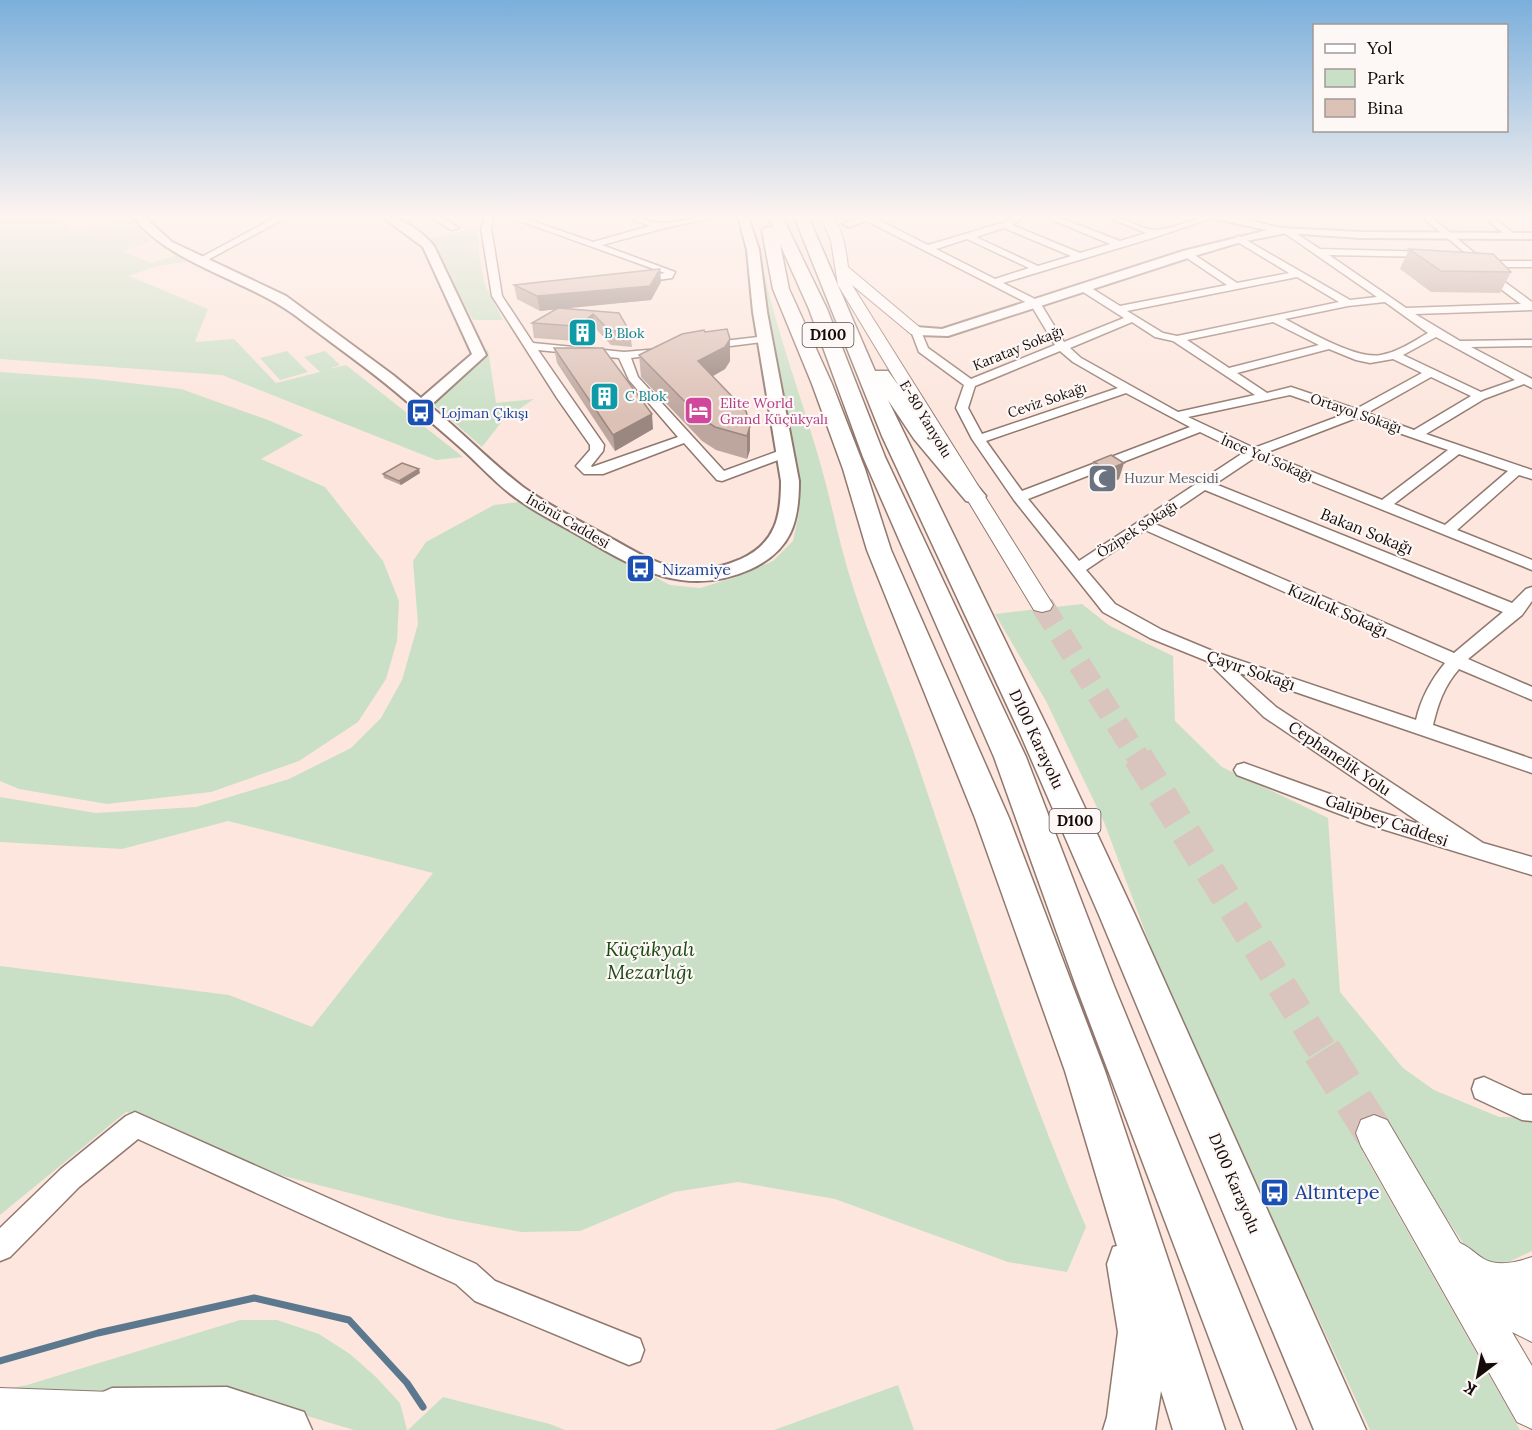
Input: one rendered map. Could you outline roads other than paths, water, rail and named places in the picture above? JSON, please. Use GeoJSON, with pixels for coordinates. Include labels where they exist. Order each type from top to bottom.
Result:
{"type":"FeatureCollection","features":[{"type":"Feature","properties":{"kind":"highway"},"geometry":{"type":"LineString","coordinates":[[780,283],[807,344],[854,469],[879,550],[992,818],[1085,1071],[1199,1430]]}},
{"type":"Feature","properties":{"kind":"highway","name":"D100 Karayolu"},"geometry":{"type":"LineString","coordinates":[[806,283],[874,457],[1010,757],[1095,986],[1270,1430]]}},
{"type":"Feature","properties":{"kind":"highway","name":"D100 Karayolu"},"geometry":{"type":"LineString","coordinates":[[835,283],[854,321],[893,436],[1034,731],[1117,915],[1340,1430]]}},
{"type":"Feature","properties":{"kind":"highway"},"geometry":{"type":"LineString","coordinates":[[854,321],[922,434],[974,496]]}},
{"type":"Feature","properties":{"kind":"highway"},"geometry":{"type":"LineString","coordinates":[[874,457],[907,586],[943,702]]}},
{"type":"Feature","properties":{"kind":"highway"},"geometry":{"type":"LineString","coordinates":[[1085,1071],[1120,1213],[1142,1332],[1133,1418],[1129,1430]]}},
{"type":"Feature","properties":{"kind":"highway"},"geometry":{"type":"LineString","coordinates":[[112,1414],[227,1413],[286,1430]]}},
{"type":"Feature","properties":{"kind":"main road"},"geometry":{"type":"LineString","coordinates":[[844,283],[854,321]]}},
{"type":"Feature","properties":{"kind":"main road"},"geometry":{"type":"LineString","coordinates":[[857,283],[916,331]]}},
{"type":"Feature","properties":{"kind":"main road"},"geometry":{"type":"LineString","coordinates":[[854,321],[859,295],[872,294]]}},
{"type":"Feature","properties":{"kind":"main road"},"geometry":{"type":"LineString","coordinates":[[974,496],[1042,605]]}},
{"type":"Feature","properties":{"kind":"main road"},"geometry":{"type":"LineString","coordinates":[[1374,1133],[1532,1407]]}},
{"type":"Feature","properties":{"kind":"main road"},"geometry":{"type":"LineString","coordinates":[[1439,1245],[1473,1276],[1532,1321]]}},
{"type":"Feature","properties":{"kind":"main road"},"geometry":{"type":"LineString","coordinates":[[1473,1276],[1497,1284],[1518,1283],[1532,1277]]}},
{"type":"Feature","properties":{"kind":"main road"},"geometry":{"type":"LineString","coordinates":[[0,1410],[112,1414],[161,1430]]}},
{"type":"Feature","properties":{"kind":"street","name":"İnönü Caddesi"},"geometry":{"type":"LineString","coordinates":[[248,283],[281,299],[388,378],[516,489],[643,562],[667,573],[699,578],[721,574],[750,563],[779,541],[791,508],[790,481],[757,283]]}},
{"type":"Feature","properties":{"kind":"street"},"geometry":{"type":"LineString","coordinates":[[421,406],[479,355],[445,283]]}},
{"type":"Feature","properties":{"kind":"street"},"geometry":{"type":"LineString","coordinates":[[500,283],[503,295],[529,346],[570,409],[597,445],[596,451],[583,466],[589,471],[598,471],[686,438]]}},
{"type":"Feature","properties":{"kind":"street"},"geometry":{"type":"LineString","coordinates":[[995,283],[1035,303]]}},
{"type":"Feature","properties":{"kind":"street"},"geometry":{"type":"LineString","coordinates":[[970,384],[923,350],[916,331],[942,333],[1100,283]]}},
{"type":"Feature","properties":{"kind":"street"},"geometry":{"type":"LineString","coordinates":[[1231,283],[1234,285]]}},
{"type":"Feature","properties":{"kind":"street"},"geometry":{"type":"LineString","coordinates":[[1119,309],[1247,283]]}},
{"type":"Feature","properties":{"kind":"street"},"geometry":{"type":"LineString","coordinates":[[1313,283],[1348,303]]}},
{"type":"Feature","properties":{"kind":"street"},"geometry":{"type":"LineString","coordinates":[[1364,283],[1436,333],[1529,382]]}},
{"type":"Feature","properties":{"kind":"street"},"geometry":{"type":"LineString","coordinates":[[1501,283],[1532,307]]}},
{"type":"Feature","properties":{"kind":"street"},"geometry":{"type":"LineString","coordinates":[[1084,288],[1159,335],[1177,339],[1266,397]]}},
{"type":"Feature","properties":{"kind":"street"},"geometry":{"type":"LineString","coordinates":[[1512,293],[1532,292]]}},
{"type":"Feature","properties":{"kind":"street"},"geometry":{"type":"LineString","coordinates":[[1177,339],[1348,303],[1388,299]]}},
{"type":"Feature","properties":{"kind":"street","name":"İnce Yol Sokağı"},"geometry":{"type":"LineString","coordinates":[[1035,303],[1062,347],[1077,360],[1176,416],[1253,453],[1532,565]]}},
{"type":"Feature","properties":{"kind":"street"},"geometry":{"type":"LineString","coordinates":[[1406,311],[1532,307]]}},
{"type":"Feature","properties":{"kind":"street","name":"Karatay Sokağı"},"geometry":{"type":"LineString","coordinates":[[1019,497],[978,439],[962,410],[970,384],[1133,318]]}},
{"type":"Feature","properties":{"kind":"street"},"geometry":{"type":"LineString","coordinates":[[1274,318],[1329,346],[1338,347],[1369,360],[1394,355],[1436,333]]}},
{"type":"Feature","properties":{"kind":"street"},"geometry":{"type":"LineString","coordinates":[[529,346],[624,355],[766,339]]}},
{"type":"Feature","properties":{"kind":"street"},"geometry":{"type":"LineString","coordinates":[[1459,344],[1532,344]]}},
{"type":"Feature","properties":{"kind":"street"},"geometry":{"type":"LineString","coordinates":[[1230,372],[1329,346]]}},
{"type":"Feature","properties":{"kind":"street"},"geometry":{"type":"LineString","coordinates":[[624,355],[633,378],[722,477],[784,453]]}},
{"type":"Feature","properties":{"kind":"street"},"geometry":{"type":"LineString","coordinates":[[1394,355],[1429,374],[1480,396]]}},
{"type":"Feature","properties":{"kind":"street","name":"Özipek Sokağı"},"geometry":{"type":"LineString","coordinates":[[1077,568],[1253,453],[1358,413],[1429,374]]}},
{"type":"Feature","properties":{"kind":"street"},"geometry":{"type":"LineString","coordinates":[[1416,434],[1480,396],[1529,382]]}},
{"type":"Feature","properties":{"kind":"street","name":"Ceviz Sokağı"},"geometry":{"type":"LineString","coordinates":[[978,439],[1126,389]]}},
{"type":"Feature","properties":{"kind":"street","name":"Ortayol Sokağı"},"geometry":{"type":"LineString","coordinates":[[1176,416],[1291,391],[1532,475]]}},
{"type":"Feature","properties":{"kind":"street"},"geometry":{"type":"LineString","coordinates":[[1019,497],[1200,428]]}},
{"type":"Feature","properties":{"kind":"street"},"geometry":{"type":"LineString","coordinates":[[1383,506],[1457,449]]}},
{"type":"Feature","properties":{"kind":"street"},"geometry":{"type":"LineString","coordinates":[[1447,531],[1517,470]]}},
{"type":"Feature","properties":{"kind":"street","name":"Bakan Sokağı"},"geometry":{"type":"LineString","coordinates":[[1204,485],[1516,611]]}},
{"type":"Feature","properties":{"kind":"street","name":"Çayır Sokağı"},"geometry":{"type":"LineString","coordinates":[[1019,497],[1109,608],[1156,634],[1209,656],[1532,766]]}},
{"type":"Feature","properties":{"kind":"street","name":"Kızılcık Sokağı"},"geometry":{"type":"LineString","coordinates":[[1145,525],[1532,694]]}},
{"type":"Feature","properties":{"kind":"street"},"geometry":{"type":"LineString","coordinates":[[1423,729],[1425,712],[1437,685],[1454,661],[1516,611],[1532,592]]}},
{"type":"Feature","properties":{"kind":"street","name":"Cephanelik Yolu"},"geometry":{"type":"LineString","coordinates":[[1209,656],[1270,712],[1479,851]]}},
{"type":"Feature","properties":{"kind":"street","name":"Galipbey Caddesi"},"geometry":{"type":"LineString","coordinates":[[1244,770],[1373,818],[1532,866]]}},
{"type":"Feature","properties":{"kind":"street"},"geometry":{"type":"LineString","coordinates":[[1484,1089],[1522,1107],[1532,1108]]}},
{"type":"Feature","properties":{"kind":"street"},"geometry":{"type":"LineString","coordinates":[[0,1247],[70,1179],[135,1125],[466,1274],[485,1291],[629,1350]]}},
{"type":"Feature","properties":{"kind":"waterway"},"geometry":{"type":"LineString","coordinates":[[0,1361],[98,1333],[254,1298],[349,1320],[407,1383],[423,1407]]}},
{"type":"Feature","properties":{"kind":"tunnel"},"geometry":{"type":"LineString","coordinates":[[1042,605],[1139,759]]}},
{"type":"Feature","properties":{"kind":"tunnel"},"geometry":{"type":"LineString","coordinates":[[1138,757],[1323,1052]]}},
{"type":"Feature","properties":{"kind":"tunnel"},"geometry":{"type":"LineString","coordinates":[[1322,1051],[1374,1133]]}},
{"type":"Feature","properties":{"kind":"place","name":"B Blok"},"geometry":{"type":"Point","coordinates":[583,333]}},
{"type":"Feature","properties":{"kind":"place","name":"C Blok"},"geometry":{"type":"Point","coordinates":[604,396]}},
{"type":"Feature","properties":{"kind":"place","name":"Elite World Grand Küçükyalı"},"geometry":{"type":"Point","coordinates":[699,411]}},
{"type":"Feature","properties":{"kind":"place","name":"Lojman Çıkışı"},"geometry":{"type":"Point","coordinates":[420,413]}},
{"type":"Feature","properties":{"kind":"place","name":"Huzur Mescidi"},"geometry":{"type":"Point","coordinates":[1103,478]}},
{"type":"Feature","properties":{"kind":"place","name":"Nizamiye"},"geometry":{"type":"Point","coordinates":[641,569]}},
{"type":"Feature","properties":{"kind":"place","name":"Altıntepe"},"geometry":{"type":"Point","coordinates":[1274,1192]}},
{"type":"Feature","properties":{"kind":"park label","name":"Küçükyalı Mezarlığı"},"geometry":{"type":"Point","coordinates":[650,960]}}]}
